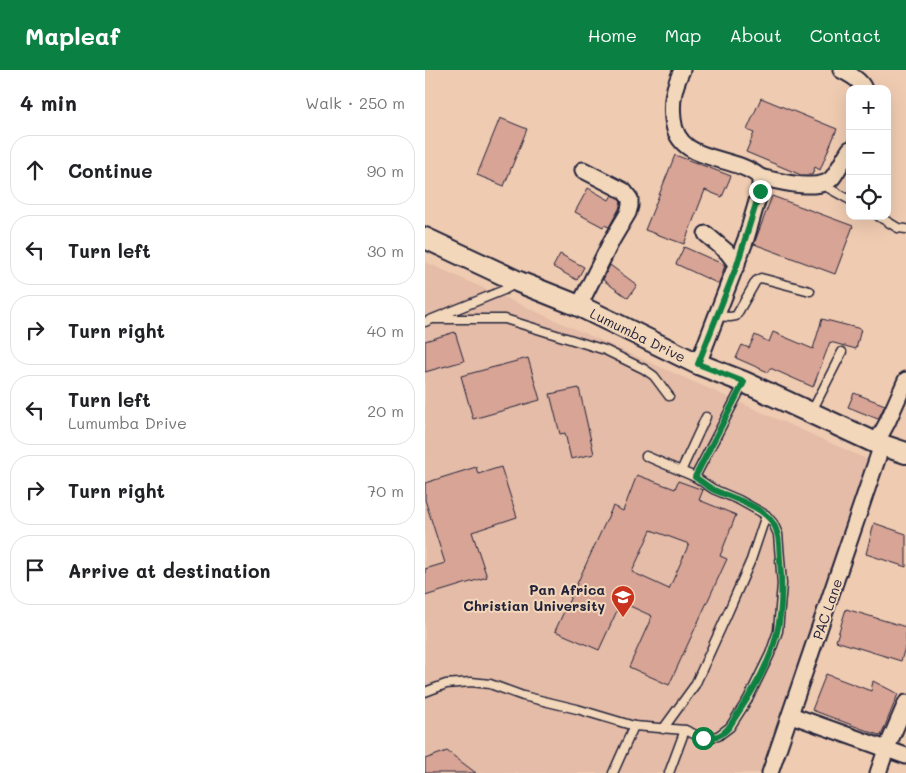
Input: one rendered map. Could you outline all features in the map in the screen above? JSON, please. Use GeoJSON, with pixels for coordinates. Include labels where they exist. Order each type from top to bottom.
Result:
{"type":"FeatureCollection","features":[{"type":"Feature","properties":{"kind":"street"},"geometry":{"type":"LineString","coordinates":[[682,70],[674,87],[671,104],[673,125],[679,138],[686,147],[694,152],[755,173],[760,178],[785,183],[823,184],[832,178],[846,155]]}},
{"type":"Feature","properties":{"kind":"street"},"geometry":{"type":"LineString","coordinates":[[841,70],[863,85]]}},
{"type":"Feature","properties":{"kind":"street"},"geometry":{"type":"LineString","coordinates":[[579,306],[612,240],[628,214],[630,206],[630,199],[624,191],[583,170]]}},
{"type":"Feature","properties":{"kind":"street"},"geometry":{"type":"LineString","coordinates":[[698,364],[737,265],[760,191],[760,178]]}},
{"type":"Feature","properties":{"kind":"street"},"geometry":{"type":"LineString","coordinates":[[706,234],[727,252],[737,265]]}},
{"type":"Feature","properties":{"kind":"street","name":"Lumumba Drive"},"geometry":{"type":"LineString","coordinates":[[425,238],[519,282],[579,306],[698,364],[744,382],[879,444],[906,453]]}},
{"type":"Feature","properties":{"kind":"street","name":"PAC Lane"},"geometry":{"type":"LineString","coordinates":[[770,773],[791,715],[879,444],[906,380]]}},
{"type":"Feature","properties":{"kind":"street"},"geometry":{"type":"LineString","coordinates":[[878,773],[885,750],[906,703]]}},
{"type":"Feature","properties":{"kind":"street"},"geometry":{"type":"LineString","coordinates":[[791,715],[906,756]]}},
{"type":"Feature","properties":{"kind":"lane"},"geometry":{"type":"LineString","coordinates":[[823,184],[846,198]]}},
{"type":"Feature","properties":{"kind":"lane"},"geometry":{"type":"LineString","coordinates":[[885,220],[898,228],[906,229]]}},
{"type":"Feature","properties":{"kind":"lane"},"geometry":{"type":"LineString","coordinates":[[717,316],[736,316],[756,281],[761,278],[810,291]]}},
{"type":"Feature","properties":{"kind":"lane"},"geometry":{"type":"LineString","coordinates":[[425,322],[519,282]]}},
{"type":"Feature","properties":{"kind":"lane"},"geometry":{"type":"LineString","coordinates":[[435,319],[505,319],[605,350],[654,376],[669,396]]}},
{"type":"Feature","properties":{"kind":"lane"},"geometry":{"type":"LineString","coordinates":[[811,413],[842,352]]}},
{"type":"Feature","properties":{"kind":"lane"},"geometry":{"type":"LineString","coordinates":[[695,477],[744,382]]}},
{"type":"Feature","properties":{"kind":"lane"},"geometry":{"type":"LineString","coordinates":[[681,471],[706,417]]}},
{"type":"Feature","properties":{"kind":"lane"},"geometry":{"type":"LineString","coordinates":[[425,692],[447,684],[471,682],[490,684],[523,696],[577,709],[634,726],[685,730],[703,738],[718,736],[730,727],[748,699],[770,654],[778,631],[782,584],[778,534],[773,523],[766,515],[739,500],[713,489],[695,477],[646,456]]}},
{"type":"Feature","properties":{"kind":"lane"},"geometry":{"type":"LineString","coordinates":[[663,729],[695,684],[744,576],[766,515]]}},
{"type":"Feature","properties":{"kind":"lane"},"geometry":{"type":"LineString","coordinates":[[613,773],[634,726]]}},
{"type":"Feature","properties":{"kind":"lane"},"geometry":{"type":"LineString","coordinates":[[669,773],[685,730]]}},
{"type":"Feature","properties":{"kind":"shaded area","name":"Pan Africa Christian University"},"geometry":{"type":"Polygon","coordinates":[[[425,262],[875,463],[767,773],[425,773],[425,262]]]}},
{"type":"Feature","properties":{"kind":"building"},"geometry":{"type":"Polygon","coordinates":[[[761,98],[837,129],[820,170],[815,167],[812,175],[801,175],[746,152],[754,133],[747,130],[761,98]]]}},
{"type":"Feature","properties":{"kind":"building"},"geometry":{"type":"Polygon","coordinates":[[[500,118],[527,129],[504,186],[477,175],[500,118]]]}},
{"type":"Feature","properties":{"kind":"building"},"geometry":{"type":"Polygon","coordinates":[[[675,155],[731,176],[722,197],[705,190],[684,244],[645,230],[675,155]]]}},
{"type":"Feature","properties":{"kind":"building"},"geometry":{"type":"Polygon","coordinates":[[[588,188],[609,200],[612,195],[621,202],[609,227],[604,225],[603,227],[575,212],[588,188]]]}},
{"type":"Feature","properties":{"kind":"building"},"geometry":{"type":"Polygon","coordinates":[[[772,196],[853,226],[835,274],[754,244],[772,196]]]}},
{"type":"Feature","properties":{"kind":"building"},"geometry":{"type":"Polygon","coordinates":[[[684,247],[725,265],[719,284],[676,264],[684,247]]]}},
{"type":"Feature","properties":{"kind":"building"},"geometry":{"type":"Polygon","coordinates":[[[560,254],[584,267],[577,280],[553,267],[560,254]]]}},
{"type":"Feature","properties":{"kind":"building"},"geometry":{"type":"Polygon","coordinates":[[[610,265],[637,285],[628,298],[603,280],[610,265]]]}},
{"type":"Feature","properties":{"kind":"building"},"geometry":{"type":"Polygon","coordinates":[[[822,319],[861,329],[856,349],[830,342],[813,387],[770,368],[768,372],[736,358],[742,345],[749,348],[755,335],[769,342],[773,332],[813,349],[822,319]]]}},
{"type":"Feature","properties":{"kind":"building"},"geometry":{"type":"Polygon","coordinates":[[[455,332],[464,361],[425,372],[425,341],[455,332]]]}},
{"type":"Feature","properties":{"kind":"building"},"geometry":{"type":"Polygon","coordinates":[[[528,358],[540,400],[473,419],[461,376],[528,358]]]}},
{"type":"Feature","properties":{"kind":"building"},"geometry":{"type":"Polygon","coordinates":[[[579,388],[594,454],[571,459],[565,433],[560,434],[550,394],[579,388]]]}},
{"type":"Feature","properties":{"kind":"building"},"geometry":{"type":"Polygon","coordinates":[[[854,393],[885,405],[878,419],[848,407],[854,393]]]}},
{"type":"Feature","properties":{"kind":"building"},"geometry":{"type":"Polygon","coordinates":[[[476,467],[478,474],[501,467],[517,517],[472,532],[487,577],[425,596],[425,569],[445,563],[425,500],[425,483],[476,467]]]}},
{"type":"Feature","properties":{"kind":"building"},"geometry":{"type":"Polygon","coordinates":[[[637,475],[675,489],[678,481],[703,490],[699,500],[736,515],[720,556],[727,559],[669,685],[629,667],[652,616],[621,602],[599,650],[555,631],[613,506],[623,511],[637,475]],[[651,530],[632,572],[669,589],[689,544],[651,530]]]}},
{"type":"Feature","properties":{"kind":"building"},"geometry":{"type":"Polygon","coordinates":[[[874,523],[906,534],[906,567],[866,554],[874,523]]]}},
{"type":"Feature","properties":{"kind":"building"},"geometry":{"type":"Polygon","coordinates":[[[846,609],[906,627],[906,644],[901,661],[836,641],[846,609]]]}},
{"type":"Feature","properties":{"kind":"building"},"geometry":{"type":"Polygon","coordinates":[[[826,674],[871,691],[873,681],[898,694],[881,736],[812,710],[826,674]]]}},
{"type":"Feature","properties":{"kind":"building"},"geometry":{"type":"Polygon","coordinates":[[[447,751],[476,773],[425,773],[425,759],[447,751]]]}},
{"type":"Feature","properties":{"kind":"place","name":"Pan Africa Christian University"},"geometry":{"type":"Point","coordinates":[623,618]}},
{"type":"Feature","properties":{"kind":"route"},"geometry":{"type":"LineString","coordinates":[[703,738],[718,736],[730,727],[748,699],[770,654],[778,631],[782,584],[778,534],[773,523],[766,515],[739,500],[713,489],[695,477],[744,382],[698,364],[737,265],[760,191]]}}]}
